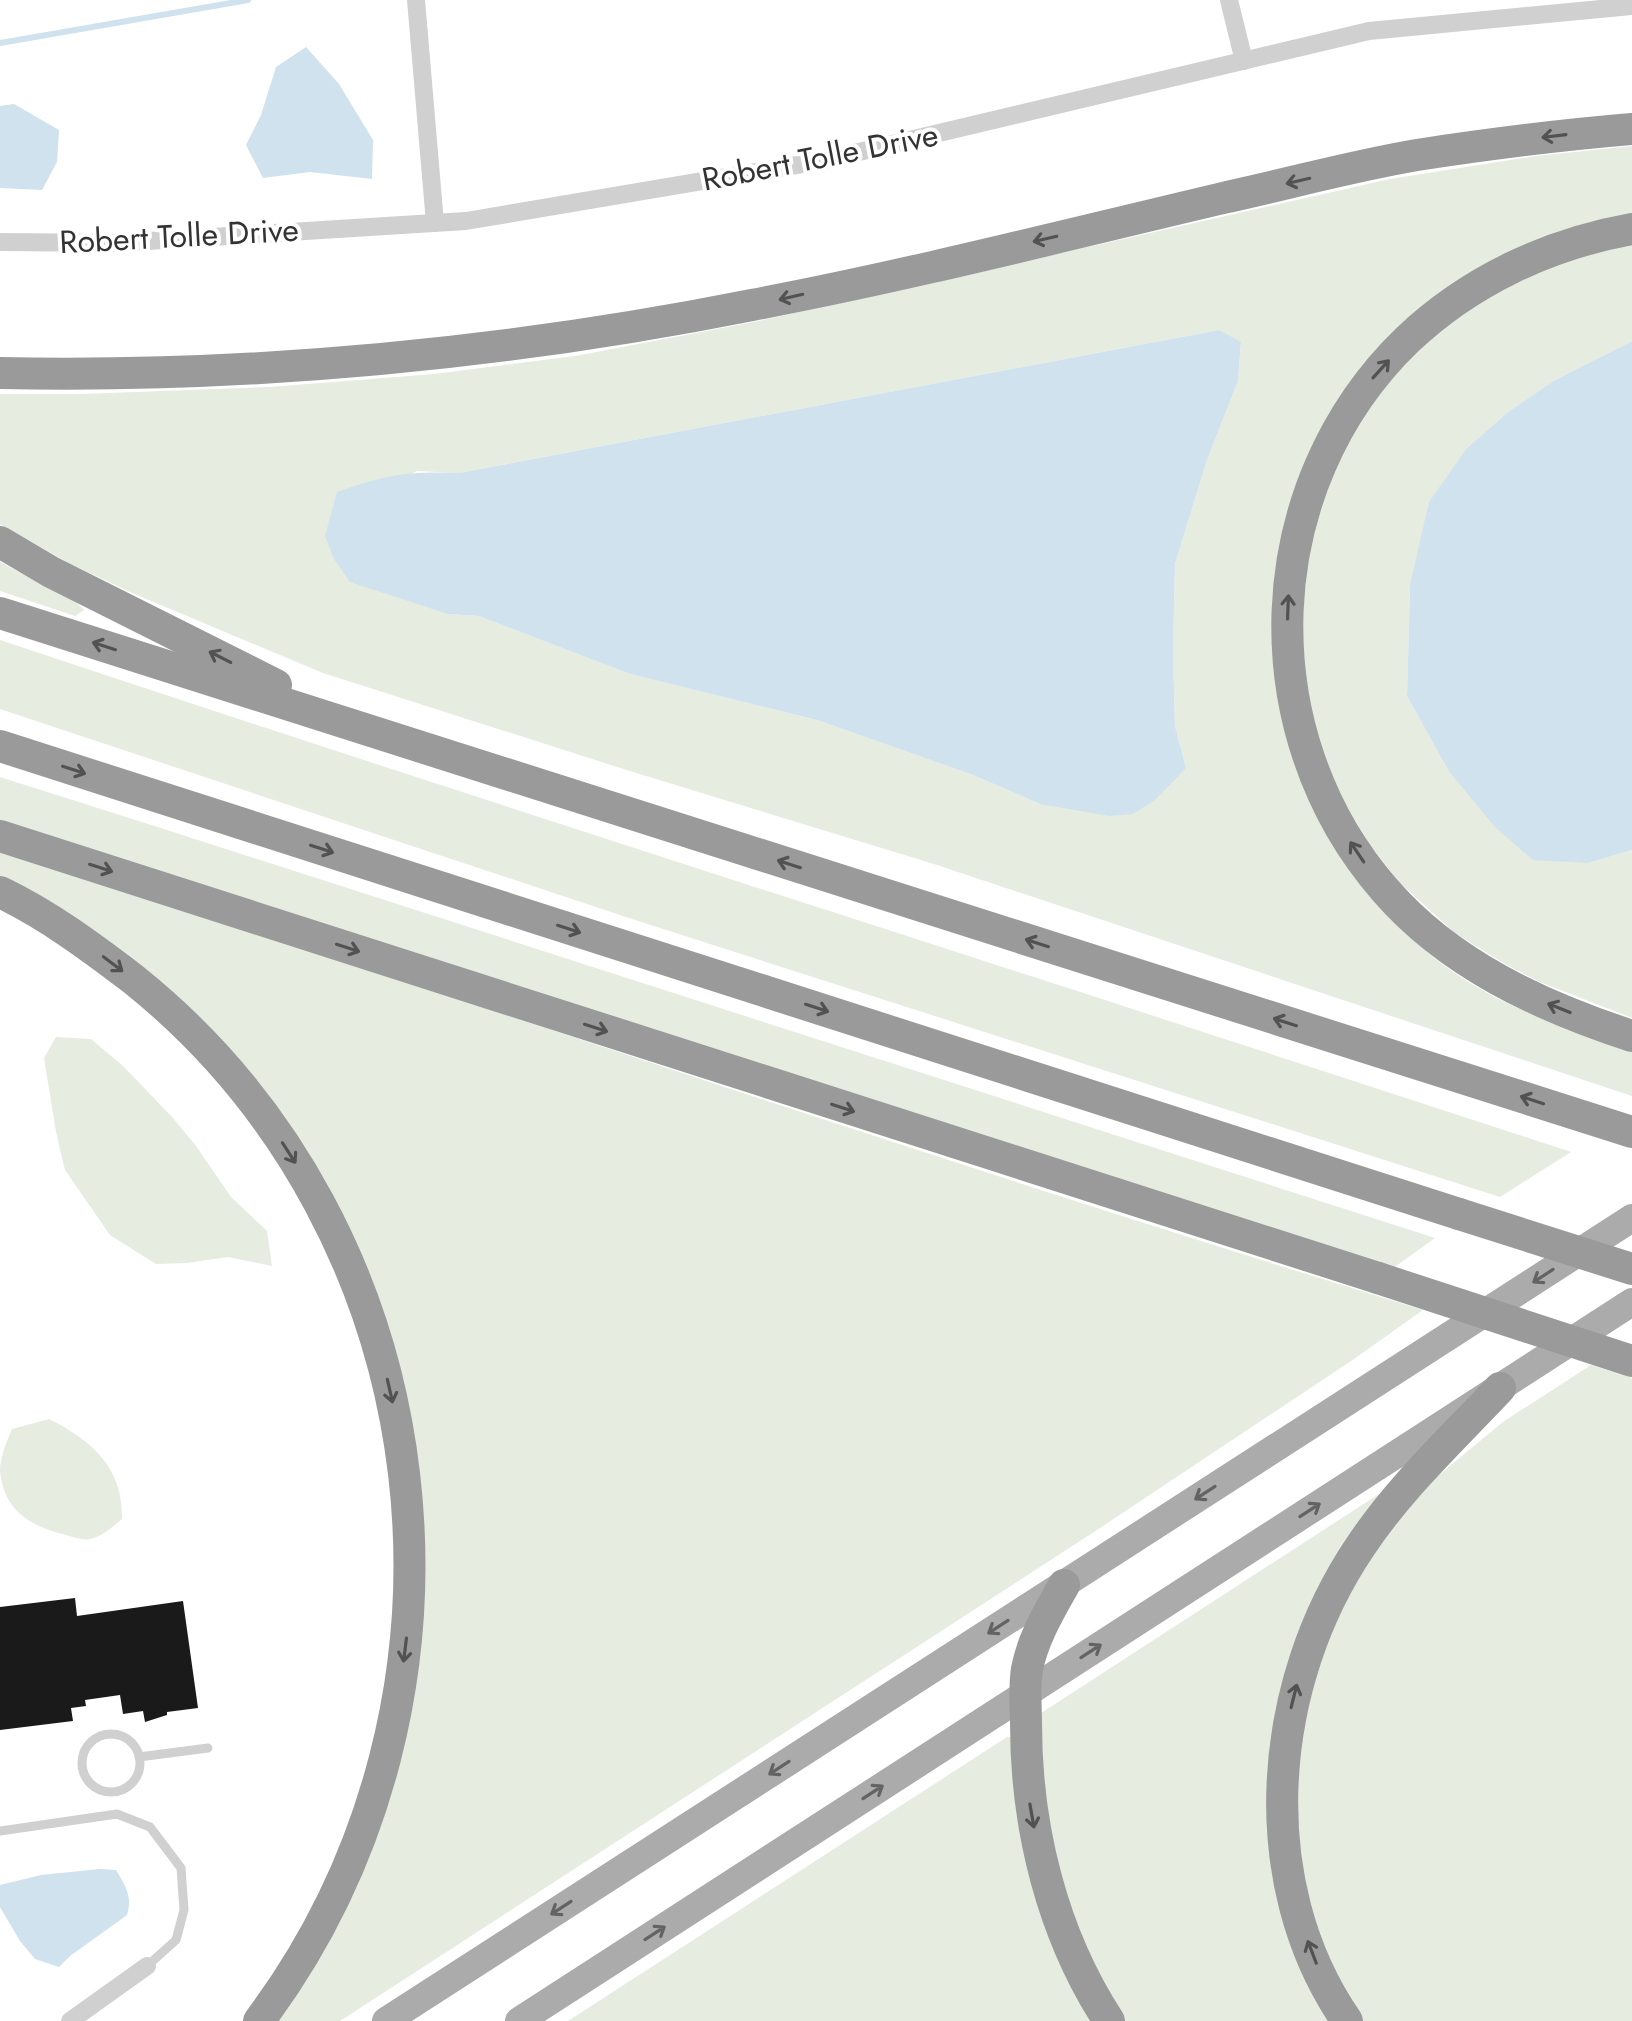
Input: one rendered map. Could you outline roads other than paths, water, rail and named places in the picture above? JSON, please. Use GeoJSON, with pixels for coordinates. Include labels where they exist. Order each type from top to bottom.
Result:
{"type":"FeatureCollection","features":[{"type":"Feature","properties":{"kind":"highway"},"geometry":{"type":"LineString","coordinates":[[0,373],[141,373],[268,367],[504,346],[614,330],[755,305],[1413,156],[1632,129]]}},
{"type":"Feature","properties":{"kind":"highway"},"geometry":{"type":"LineString","coordinates":[[1632,229],[1575,242],[1489,279],[1407,340],[1373,378],[1344,421],[1324,458],[1307,500],[1291,572],[1287,632],[1289,676],[1304,744],[1334,818],[1385,890],[1419,925],[1458,956],[1503,984],[1632,1036]]}},
{"type":"Feature","properties":{"kind":"highway"},"geometry":{"type":"LineString","coordinates":[[0,542],[51,572],[365,729]]}},
{"type":"Feature","properties":{"kind":"highway"},"geometry":{"type":"LineString","coordinates":[[0,613],[1619,1128]]}},
{"type":"Feature","properties":{"kind":"highway"},"geometry":{"type":"LineString","coordinates":[[0,746],[1632,1269]]}},
{"type":"Feature","properties":{"kind":"highway"},"geometry":{"type":"LineString","coordinates":[[0,836],[1632,1361]]}},
{"type":"Feature","properties":{"kind":"highway"},"geometry":{"type":"LineString","coordinates":[[0,892],[64,929],[162,1003],[237,1081],[292,1158],[341,1248],[363,1301],[391,1393],[407,1490],[410,1569],[406,1648],[394,1726],[383,1771],[352,1860],[305,1954],[259,2021]]}},
{"type":"Feature","properties":{"kind":"highway"},"geometry":{"type":"LineString","coordinates":[[1347,2021],[1313,1956],[1287,1862],[1282,1802],[1290,1709],[1318,1624],[1360,1546],[1401,1494],[1500,1388]]}},
{"type":"Feature","properties":{"kind":"highway"},"geometry":{"type":"LineString","coordinates":[[1064,1585],[1032,1649],[1027,1670],[1030,1808],[1045,1877],[1068,1943],[1109,2021]]}},
{"type":"Feature","properties":{"kind":"main road"},"geometry":{"type":"LineString","coordinates":[[386,2021],[1632,1218]]}},
{"type":"Feature","properties":{"kind":"main road"},"geometry":{"type":"LineString","coordinates":[[519,2021],[1632,1302]]}},
{"type":"Feature","properties":{"kind":"street"},"geometry":{"type":"LineString","coordinates":[[416,0],[435,223]]}},
{"type":"Feature","properties":{"kind":"street"},"geometry":{"type":"LineString","coordinates":[[1229,0],[1244,61]]}},
{"type":"Feature","properties":{"kind":"street","name":"Robert Tolle Drive"},"geometry":{"type":"LineString","coordinates":[[0,242],[116,243],[466,221],[821,161],[1369,31],[1632,6]]}},
{"type":"Feature","properties":{"kind":"street"},"geometry":{"type":"LineString","coordinates":[[70,2021],[147,1966]]}},
{"type":"Feature","properties":{"kind":"lane"},"geometry":{"type":"LineString","coordinates":[[115,1734],[131,1742],[139,1757],[135,1780],[115,1792],[96,1789],[89,1783],[82,1766],[85,1749],[98,1737],[115,1734]]}},
{"type":"Feature","properties":{"kind":"lane"},"geometry":{"type":"LineString","coordinates":[[139,1757],[208,1748]]}},
{"type":"Feature","properties":{"kind":"lane"},"geometry":{"type":"LineString","coordinates":[[115,1792],[117,1814]]}},
{"type":"Feature","properties":{"kind":"lane"},"geometry":{"type":"LineString","coordinates":[[0,1831],[117,1814],[150,1827],[181,1868],[184,1910],[176,1940],[147,1966]]}},
{"type":"Feature","properties":{"kind":"water"},"geometry":{"type":"Polygon","coordinates":[[[306,47],[339,84],[373,140],[372,179],[310,172],[263,178],[246,145],[261,115],[276,67],[306,47]]]}},
{"type":"Feature","properties":{"kind":"water"},"geometry":{"type":"Polygon","coordinates":[[[14,104],[59,130],[57,162],[42,190],[0,188],[0,106],[14,104]]]}},
{"type":"Feature","properties":{"kind":"water"},"geometry":{"type":"Polygon","coordinates":[[[1219,330],[1241,342],[1238,381],[1207,460],[1175,564],[1175,726],[1186,768],[1155,800],[1133,814],[1109,816],[1040,804],[973,775],[817,720],[630,674],[479,616],[448,614],[350,582],[334,559],[325,536],[337,492],[383,478],[459,473],[1219,330]]]}},
{"type":"Feature","properties":{"kind":"water"},"geometry":{"type":"Polygon","coordinates":[[[1632,341],[1632,850],[1588,863],[1533,860],[1495,827],[1448,770],[1407,696],[1410,585],[1429,502],[1467,448],[1508,412],[1555,380],[1632,341]]]}},
{"type":"Feature","properties":{"kind":"water"},"geometry":{"type":"Polygon","coordinates":[[[116,1870],[129,1897],[127,1915],[59,1967],[35,1959],[0,1907],[0,1885],[41,1875],[116,1870]]]}},
{"type":"Feature","properties":{"kind":"waterway"},"geometry":{"type":"LineString","coordinates":[[0,43],[248,0]]}}]}
